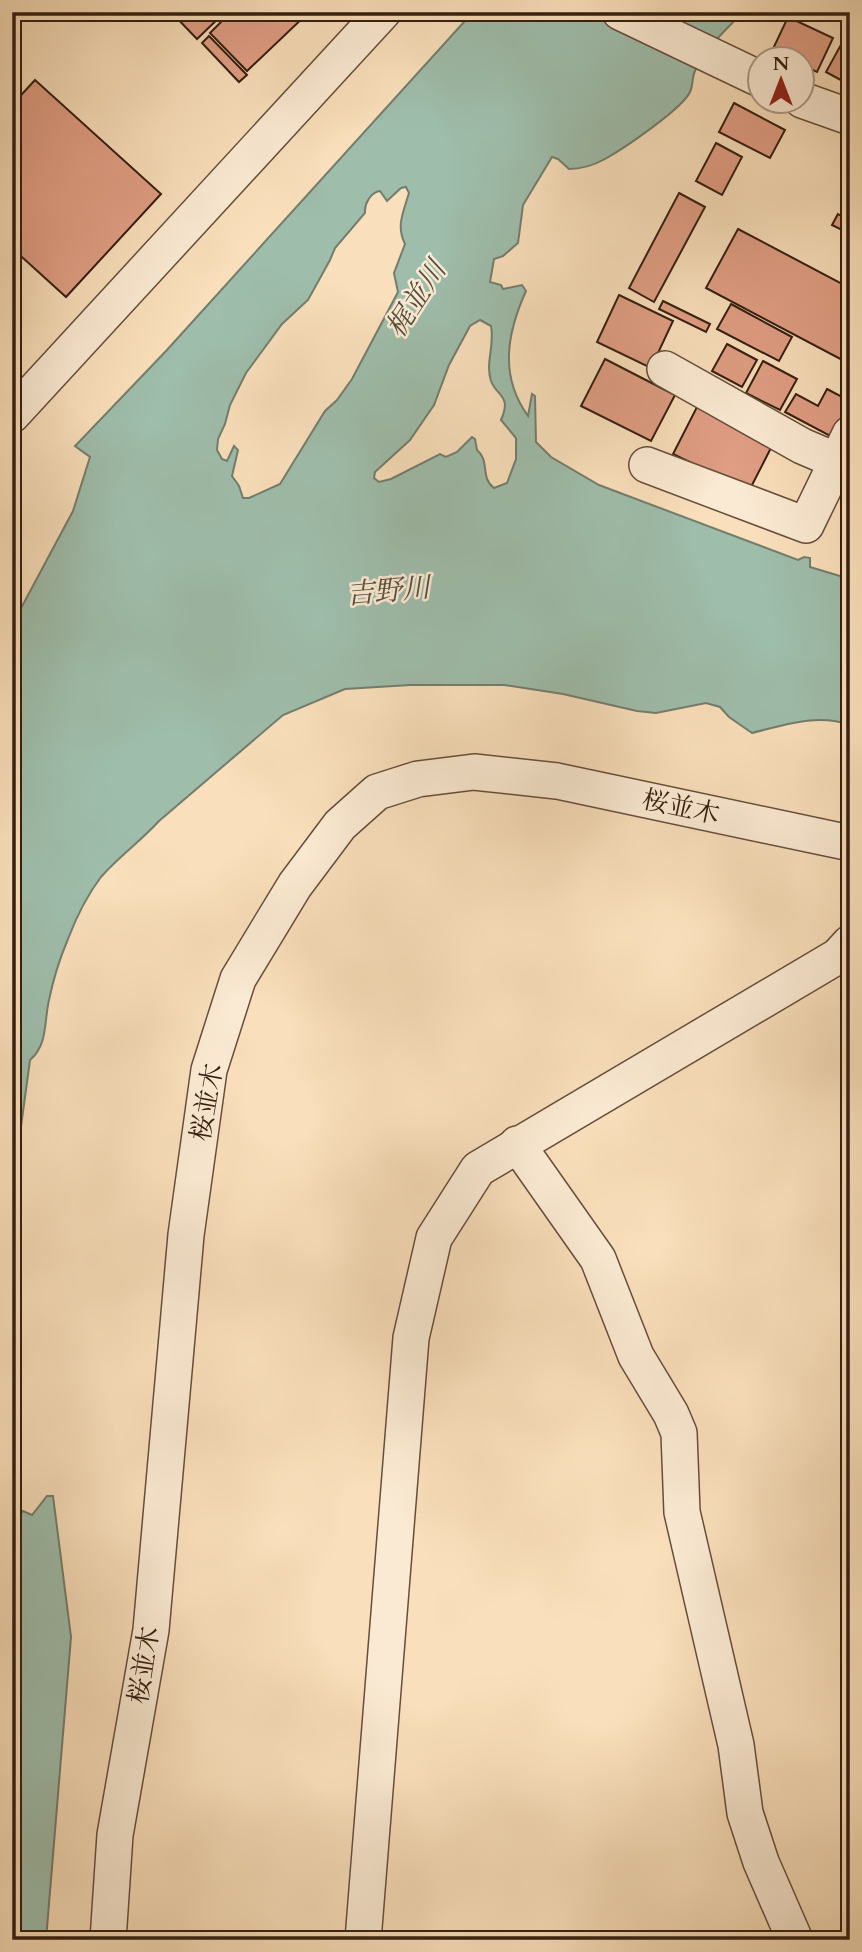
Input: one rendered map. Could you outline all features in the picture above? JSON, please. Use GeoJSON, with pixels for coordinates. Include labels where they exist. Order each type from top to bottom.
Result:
{"type":"FeatureCollection","features":[{"type":"Feature","properties":{"kind":"street"},"geometry":{"type":"LineString","coordinates":[[12,415],[383,12]]}},
{"type":"Feature","properties":{"kind":"street"},"geometry":{"type":"LineString","coordinates":[[620,12],[746,71]]}},
{"type":"Feature","properties":{"kind":"street"},"geometry":{"type":"LineString","coordinates":[[816,105],[850,117]]}},
{"type":"Feature","properties":{"kind":"street"},"geometry":{"type":"LineString","coordinates":[[647,465],[806,525],[843,448],[802,446],[665,369]]}},
{"type":"Feature","properties":{"kind":"street","name":"桜並木"},"geometry":{"type":"LineString","coordinates":[[108,1940],[115,1835],[150,1630],[187,1235],[209,1070],[239,979],[295,885],[340,825],[377,792],[418,779],[474,772],[557,780],[850,843]]}},
{"type":"Feature","properties":{"kind":"street"},"geometry":{"type":"LineString","coordinates":[[363,1940],[411,1338],[434,1238],[478,1169],[517,1144],[846,957]]}},
{"type":"Feature","properties":{"kind":"street"},"geometry":{"type":"LineString","coordinates":[[517,1144],[598,1259],[636,1356],[671,1414],[679,1433],[682,1512],[736,1745],[745,1813],[761,1862],[795,1940]]}},
{"type":"Feature","properties":{"kind":"water"},"geometry":{"type":"Polygon","coordinates":[[[473,12],[743,12],[698,63],[692,87],[685,99],[651,128],[613,154],[587,166],[569,169],[552,157],[523,205],[518,243],[503,256],[494,259],[490,282],[501,285],[503,289],[522,285],[526,291],[514,323],[509,354],[510,370],[513,386],[528,416],[532,394],[535,396],[536,442],[551,457],[599,485],[798,560],[810,558],[810,567],[850,579],[850,725],[813,720],[752,733],[720,707],[706,703],[656,713],[504,685],[410,685],[345,689],[283,715],[159,821],[108,870],[87,899],[71,931],[57,969],[43,1040],[30,1060],[12,1193],[12,625],[73,511],[90,457],[75,446],[166,351],[473,12]],[[406,187],[401,188],[387,201],[380,191],[371,196],[365,213],[335,248],[308,300],[282,324],[246,373],[230,405],[217,450],[222,459],[227,461],[234,446],[238,450],[232,476],[243,498],[249,498],[280,484],[325,411],[352,379],[398,292],[394,273],[405,244],[401,225],[409,193],[406,187]],[[480,320],[470,326],[449,365],[434,405],[410,440],[375,472],[374,478],[379,482],[391,479],[440,454],[446,457],[457,452],[472,437],[483,459],[490,484],[494,488],[507,483],[516,459],[516,438],[501,420],[504,401],[489,374],[491,326],[480,320]]]}},
{"type":"Feature","properties":{"kind":"water"},"geometry":{"type":"Polygon","coordinates":[[[12,1467],[14,1514],[18,1517],[23,1511],[32,1515],[47,1496],[53,1496],[71,1637],[46,1940],[12,1940],[12,1467]]]}},
{"type":"Feature","properties":{"kind":"building"},"geometry":{"type":"Polygon","coordinates":[[[171,12],[225,12],[197,39],[171,12]]]}},
{"type":"Feature","properties":{"kind":"building"},"geometry":{"type":"Polygon","coordinates":[[[231,12],[307,14],[247,71],[210,33],[231,12]]]}},
{"type":"Feature","properties":{"kind":"building"},"geometry":{"type":"Polygon","coordinates":[[[788,17],[833,38],[817,72],[816,46],[774,46],[788,17]]]}},
{"type":"Feature","properties":{"kind":"building"},"geometry":{"type":"Polygon","coordinates":[[[209,36],[247,75],[239,82],[202,43],[209,36]]]}},
{"type":"Feature","properties":{"kind":"building"},"geometry":{"type":"Polygon","coordinates":[[[843,41],[850,45],[850,85],[826,72],[843,41]]]}},
{"type":"Feature","properties":{"kind":"building"},"geometry":{"type":"Polygon","coordinates":[[[35,80],[161,194],[66,297],[12,248],[12,105],[35,80]]]}},
{"type":"Feature","properties":{"kind":"building"},"geometry":{"type":"Polygon","coordinates":[[[734,103],[746,109],[746,116],[759,116],[785,130],[770,158],[719,132],[734,103]]]}},
{"type":"Feature","properties":{"kind":"building"},"geometry":{"type":"Polygon","coordinates":[[[716,143],[742,157],[722,195],[696,181],[716,143]]]}},
{"type":"Feature","properties":{"kind":"building"},"geometry":{"type":"Polygon","coordinates":[[[679,193],[705,207],[654,302],[629,288],[679,193]]]}},
{"type":"Feature","properties":{"kind":"building"},"geometry":{"type":"Polygon","coordinates":[[[838,214],[850,221],[850,234],[832,225],[838,214]]]}},
{"type":"Feature","properties":{"kind":"building"},"geometry":{"type":"Polygon","coordinates":[[[738,229],[850,288],[850,364],[706,288],[738,229]]]}},
{"type":"Feature","properties":{"kind":"building"},"geometry":{"type":"Polygon","coordinates":[[[619,295],[673,321],[651,368],[597,342],[619,295]]]}},
{"type":"Feature","properties":{"kind":"building"},"geometry":{"type":"Polygon","coordinates":[[[663,301],[710,324],[706,332],[659,309],[663,301]]]}},
{"type":"Feature","properties":{"kind":"building"},"geometry":{"type":"Polygon","coordinates":[[[731,304],[792,337],[779,361],[717,329],[731,304]]]}},
{"type":"Feature","properties":{"kind":"building"},"geometry":{"type":"Polygon","coordinates":[[[727,344],[757,360],[742,387],[712,371],[727,344]]]}},
{"type":"Feature","properties":{"kind":"building"},"geometry":{"type":"Polygon","coordinates":[[[605,359],[675,395],[651,441],[581,406],[605,359]]]}},
{"type":"Feature","properties":{"kind":"building"},"geometry":{"type":"Polygon","coordinates":[[[763,361],[797,379],[780,410],[746,393],[763,361]]]}},
{"type":"Feature","properties":{"kind":"building"},"geometry":{"type":"Polygon","coordinates":[[[827,389],[850,401],[850,409],[834,438],[785,412],[796,394],[818,406],[827,389]]]}},
{"type":"Feature","properties":{"kind":"building"},"geometry":{"type":"Polygon","coordinates":[[[697,407],[773,444],[749,491],[673,454],[697,407]]]}},
{"type":"Feature","properties":{"kind":"water label","name":"梶並川"},"geometry":{"type":"Point","coordinates":[416,299]}},
{"type":"Feature","properties":{"kind":"water label","name":"吉野川"},"geometry":{"type":"Point","coordinates":[388,591]}}]}
